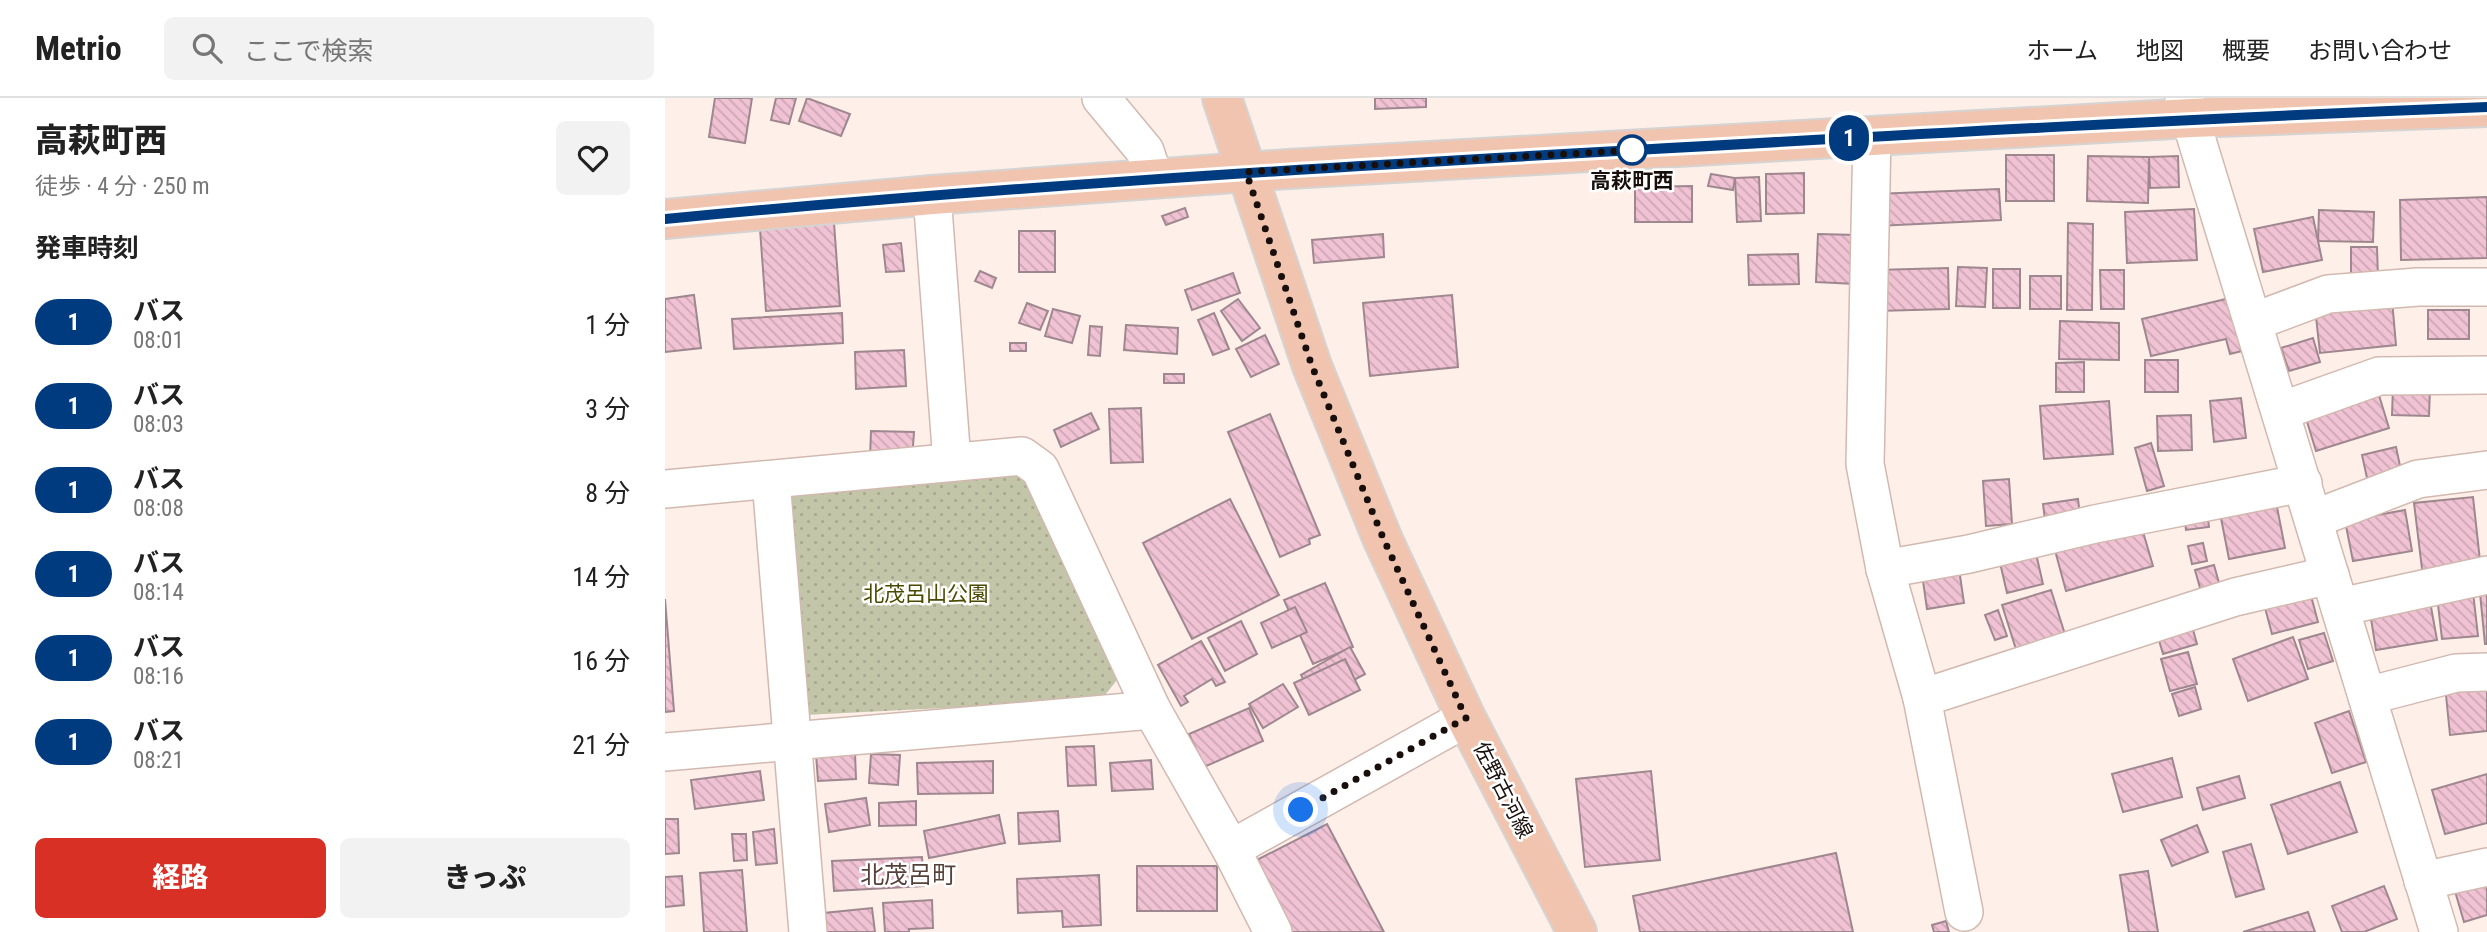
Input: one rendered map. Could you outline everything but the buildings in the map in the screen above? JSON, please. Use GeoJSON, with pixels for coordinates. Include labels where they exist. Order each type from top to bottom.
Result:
{"type":"FeatureCollection","features":[{"type":"Feature","properties":{"kind":"main road","name":"佐野古河線"},"geometry":{"type":"LineString","coordinates":[[1222,98],[1312,366],[1384,540],[1466,718],[1577,932]]}},
{"type":"Feature","properties":{"kind":"main road"},"geometry":{"type":"LineString","coordinates":[[665,219],[1154,178],[1872,136],[2187,108],[2487,107]]}},
{"type":"Feature","properties":{"kind":"street"},"geometry":{"type":"LineString","coordinates":[[1101,98],[1145,151],[1154,178]]}},
{"type":"Feature","properties":{"kind":"street"},"geometry":{"type":"LineString","coordinates":[[2187,108],[2439,932]]}},
{"type":"Feature","properties":{"kind":"street"},"geometry":{"type":"LineString","coordinates":[[1872,136],[1865,464],[1885,569],[1921,698],[1964,912]]}},
{"type":"Feature","properties":{"kind":"street"},"geometry":{"type":"LineString","coordinates":[[932,195],[952,462]]}},
{"type":"Feature","properties":{"kind":"street"},"geometry":{"type":"LineString","coordinates":[[2253,322],[2328,294],[2418,287],[2487,287]]}},
{"type":"Feature","properties":{"kind":"street"},"geometry":{"type":"LineString","coordinates":[[2281,411],[2379,376],[2487,375]]}},
{"type":"Feature","properties":{"kind":"street"},"geometry":{"type":"LineString","coordinates":[[665,489],[1022,456],[1040,469],[1152,710],[1231,849],[1273,932]]}},
{"type":"Feature","properties":{"kind":"street"},"geometry":{"type":"LineString","coordinates":[[2314,520],[2418,479],[2487,470]]}},
{"type":"Feature","properties":{"kind":"street"},"geometry":{"type":"LineString","coordinates":[[771,480],[808,932]]}},
{"type":"Feature","properties":{"kind":"street"},"geometry":{"type":"LineString","coordinates":[[1885,569],[1969,554],[2095,524],[2303,483]]}},
{"type":"Feature","properties":{"kind":"street"},"geometry":{"type":"LineString","coordinates":[[1921,698],[2235,597],[2335,591],[2487,575]]}},
{"type":"Feature","properties":{"kind":"street"},"geometry":{"type":"LineString","coordinates":[[2367,696],[2456,673],[2487,672]]}},
{"type":"Feature","properties":{"kind":"street"},"geometry":{"type":"LineString","coordinates":[[665,752],[1152,710]]}},
{"type":"Feature","properties":{"kind":"street"},"geometry":{"type":"LineString","coordinates":[[1231,849],[1466,718]]}},
{"type":"Feature","properties":{"kind":"street"},"geometry":{"type":"LineString","coordinates":[[2423,881],[2487,867]]}},
{"type":"Feature","properties":{"kind":"green space","name":"北茂呂山公園"},"geometry":{"type":"Polygon","coordinates":[[[1019,470],[1121,675],[1101,700],[805,715],[785,490],[1019,470]]]}},
{"type":"Feature","properties":{"kind":"bus line","name":"1"},"geometry":{"type":"LineString","coordinates":[[665,219],[932,195],[1288,169],[2191,118],[2487,107]]}},
{"type":"Feature","properties":{"kind":"place","name":"高萩町西"},"geometry":{"type":"Point","coordinates":[1632,150]}},
{"type":"Feature","properties":{"kind":"district","name":"北茂呂町"},"geometry":{"type":"Point","coordinates":[908,875]}},
{"type":"Feature","properties":{"kind":"route"},"geometry":{"type":"LineString","coordinates":[[1301,810],[1466,718],[1384,540],[1312,366],[1246,172],[1636,150],[1632,150]]}}]}
